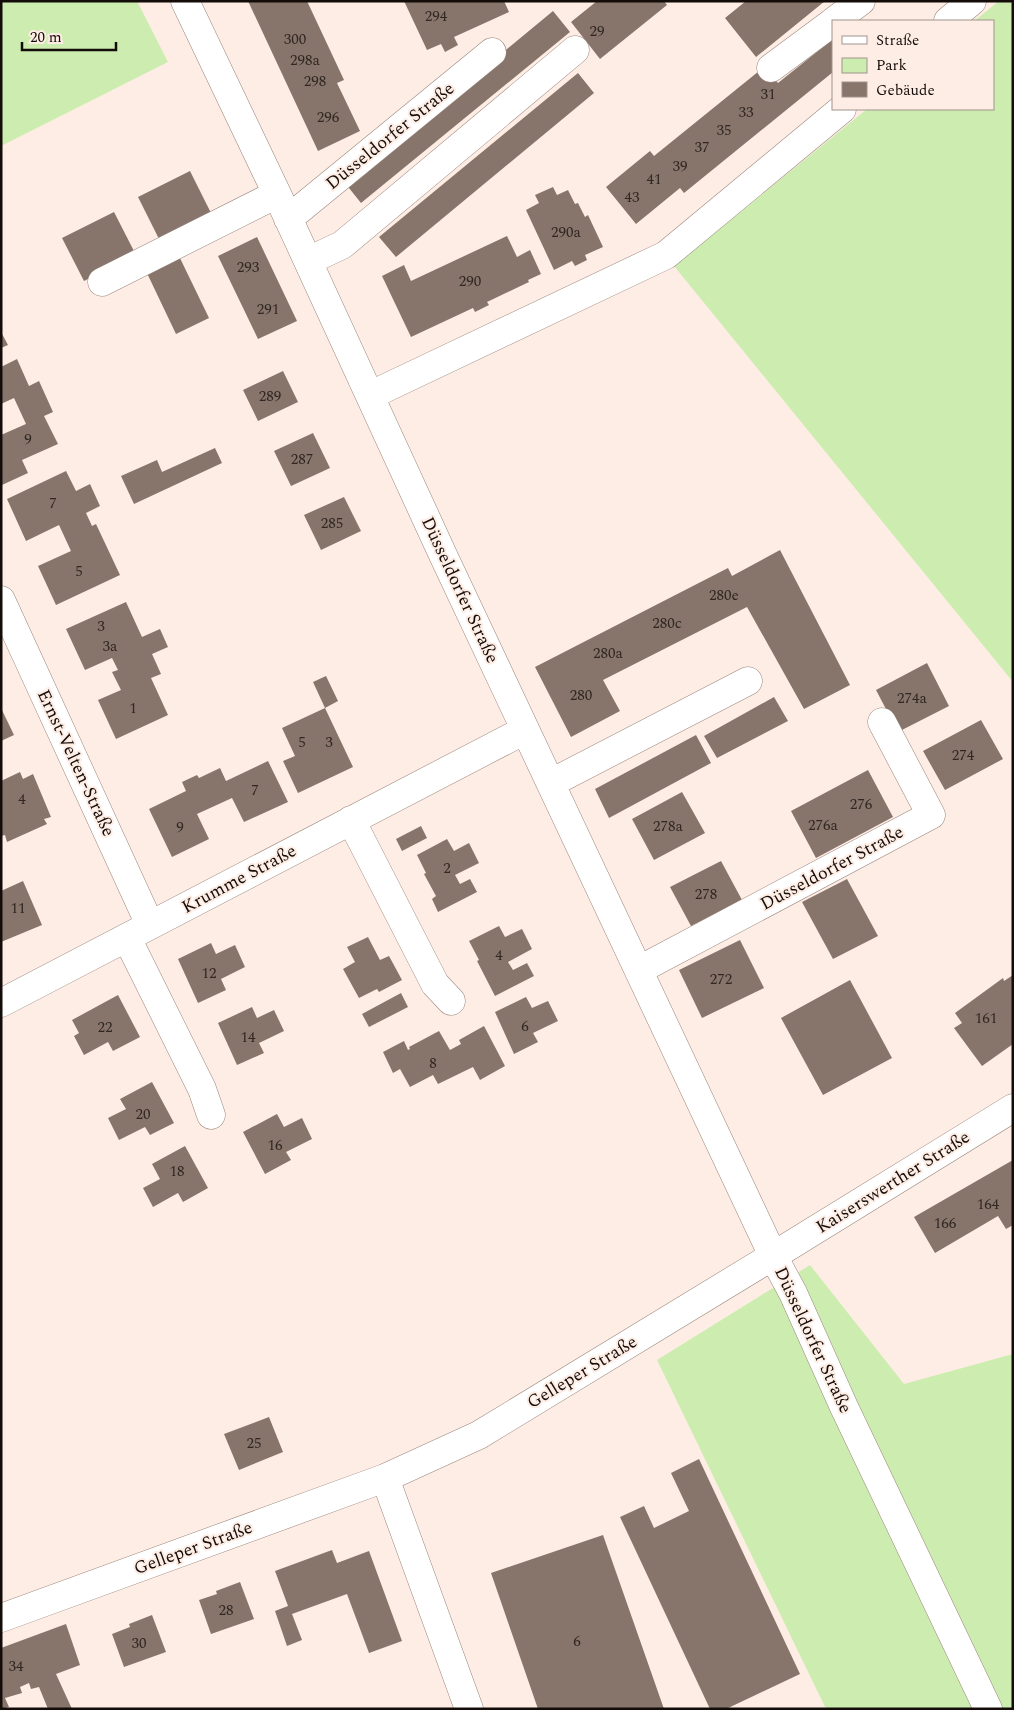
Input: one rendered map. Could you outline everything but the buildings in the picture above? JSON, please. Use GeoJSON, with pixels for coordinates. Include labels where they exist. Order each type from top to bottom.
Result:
{"type":"FeatureCollection","features":[{"type":"Feature","properties":{"kind":"street","name":"Düsseldorfer Straße"},"geometry":{"type":"LineString","coordinates":[[185,1],[277,194],[525,730],[773,1256],[793,1293],[844,1407],[988,1709]]}},
{"type":"Feature","properties":{"kind":"street"},"geometry":{"type":"LineString","coordinates":[[836,20],[861,1]]}},
{"type":"Feature","properties":{"kind":"street"},"geometry":{"type":"LineString","coordinates":[[949,20],[972,1]]}},
{"type":"Feature","properties":{"kind":"street"},"geometry":{"type":"LineString","coordinates":[[771,68],[832,23]]}},
{"type":"Feature","properties":{"kind":"street"},"geometry":{"type":"LineString","coordinates":[[308,261],[342,245],[575,50]]}},
{"type":"Feature","properties":{"kind":"street","name":"Düsseldorfer Straße"},"geometry":{"type":"LineString","coordinates":[[288,219],[492,52]]}},
{"type":"Feature","properties":{"kind":"street"},"geometry":{"type":"LineString","coordinates":[[371,396],[666,255],[841,110]]}},
{"type":"Feature","properties":{"kind":"street"},"geometry":{"type":"LineString","coordinates":[[102,282],[277,194]]}},
{"type":"Feature","properties":{"kind":"street","name":"Ernst-Velten-Straße"},"geometry":{"type":"LineString","coordinates":[[1,600],[139,932]]}},
{"type":"Feature","properties":{"kind":"street"},"geometry":{"type":"LineString","coordinates":[[551,783],[748,681]]}},
{"type":"Feature","properties":{"kind":"street","name":"Düsseldorfer Straße"},"geometry":{"type":"LineString","coordinates":[[639,970],[931,815],[882,722]]}},
{"type":"Feature","properties":{"kind":"street","name":"Krumme Straße"},"geometry":{"type":"LineString","coordinates":[[1,1003],[525,730]]}},
{"type":"Feature","properties":{"kind":"street"},"geometry":{"type":"LineString","coordinates":[[351,820],[435,984],[451,1001]]}},
{"type":"Feature","properties":{"kind":"street"},"geometry":{"type":"LineString","coordinates":[[139,932],[211,1115]]}},
{"type":"Feature","properties":{"kind":"street","name":"Kaiserswerther Straße"},"geometry":{"type":"LineString","coordinates":[[773,1256],[1013,1108]]}},
{"type":"Feature","properties":{"kind":"street","name":"Gelleper Straße"},"geometry":{"type":"LineString","coordinates":[[1,1618],[385,1478],[479,1435],[773,1256]]}},
{"type":"Feature","properties":{"kind":"street"},"geometry":{"type":"LineString","coordinates":[[385,1478],[469,1709]]}},
{"type":"Feature","properties":{"kind":"green space"},"geometry":{"type":"Polygon","coordinates":[[[4,1],[137,1],[168,62],[1,146],[1,3],[4,1]]]}},
{"type":"Feature","properties":{"kind":"green space"},"geometry":{"type":"Polygon","coordinates":[[[999,1],[1013,1],[1013,682],[674,266],[866,110],[994,110],[994,20],[975,20],[999,1]]]}},
{"type":"Feature","properties":{"kind":"green space"},"geometry":{"type":"Polygon","coordinates":[[[810,1265],[904,1384],[1013,1354],[1013,1709],[826,1709],[657,1360],[810,1265]]]}}]}
